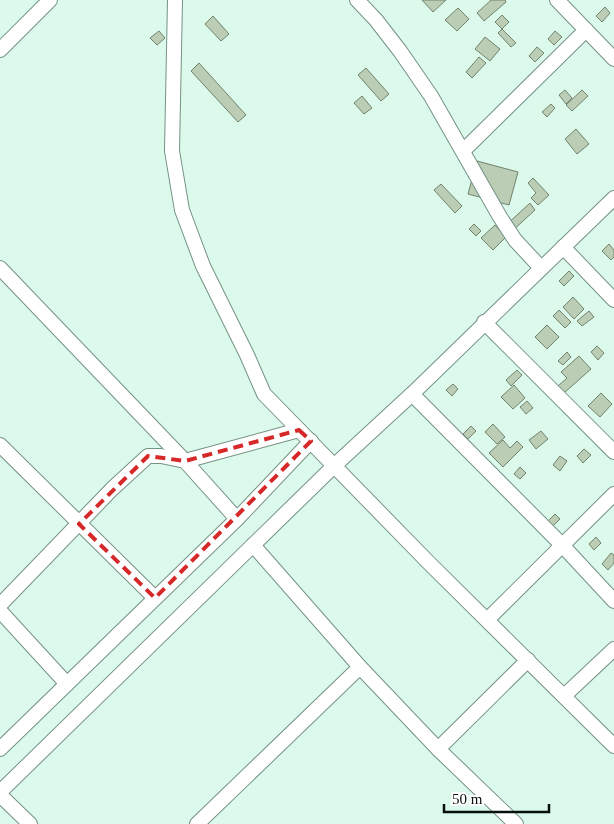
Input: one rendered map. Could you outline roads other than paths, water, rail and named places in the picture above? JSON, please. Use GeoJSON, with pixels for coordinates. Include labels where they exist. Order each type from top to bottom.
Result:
{"type":"FeatureCollection","features":[{"type":"Feature","properties":{"kind":"street"},"geometry":{"type":"LineString","coordinates":[[0,50],[50,0]]}},
{"type":"Feature","properties":{"kind":"street"},"geometry":{"type":"LineString","coordinates":[[176,0],[172,151],[182,210],[203,266],[264,394],[429,563],[488,619],[614,746]]}},
{"type":"Feature","properties":{"kind":"street"},"geometry":{"type":"LineString","coordinates":[[357,0],[376,20],[400,51],[431,96],[516,240],[541,268]]}},
{"type":"Feature","properties":{"kind":"street"},"geometry":{"type":"LineString","coordinates":[[557,0],[614,59]]}},
{"type":"Feature","properties":{"kind":"street"},"geometry":{"type":"LineString","coordinates":[[463,151],[586,30]]}},
{"type":"Feature","properties":{"kind":"street"},"geometry":{"type":"LineString","coordinates":[[30,824],[0,794],[335,465],[412,394],[484,322],[614,198]]}},
{"type":"Feature","properties":{"kind":"street"},"geometry":{"type":"LineString","coordinates":[[563,247],[614,300]]}},
{"type":"Feature","properties":{"kind":"street"},"geometry":{"type":"LineString","coordinates":[[0,268],[185,461],[237,519]]}},
{"type":"Feature","properties":{"kind":"street"},"geometry":{"type":"LineString","coordinates":[[484,322],[614,452]]}},
{"type":"Feature","properties":{"kind":"street"},"geometry":{"type":"LineString","coordinates":[[412,394],[614,600]]}},
{"type":"Feature","properties":{"kind":"street"},"geometry":{"type":"LineString","coordinates":[[0,605],[112,489],[148,456],[162,456],[185,461],[299,430]]}},
{"type":"Feature","properties":{"kind":"street"},"geometry":{"type":"LineString","coordinates":[[0,749],[237,519],[311,440]]}},
{"type":"Feature","properties":{"kind":"street"},"geometry":{"type":"LineString","coordinates":[[0,445],[155,598]]}},
{"type":"Feature","properties":{"kind":"street"},"geometry":{"type":"LineString","coordinates":[[488,619],[614,494]]}},
{"type":"Feature","properties":{"kind":"street"},"geometry":{"type":"LineString","coordinates":[[253,545],[360,666],[438,749],[516,824]]}},
{"type":"Feature","properties":{"kind":"street"},"geometry":{"type":"LineString","coordinates":[[0,611],[67,684]]}},
{"type":"Feature","properties":{"kind":"street"},"geometry":{"type":"LineString","coordinates":[[564,696],[614,649]]}},
{"type":"Feature","properties":{"kind":"street"},"geometry":{"type":"LineString","coordinates":[[438,749],[528,660]]}},
{"type":"Feature","properties":{"kind":"street"},"geometry":{"type":"LineString","coordinates":[[197,824],[360,666]]}}]}
